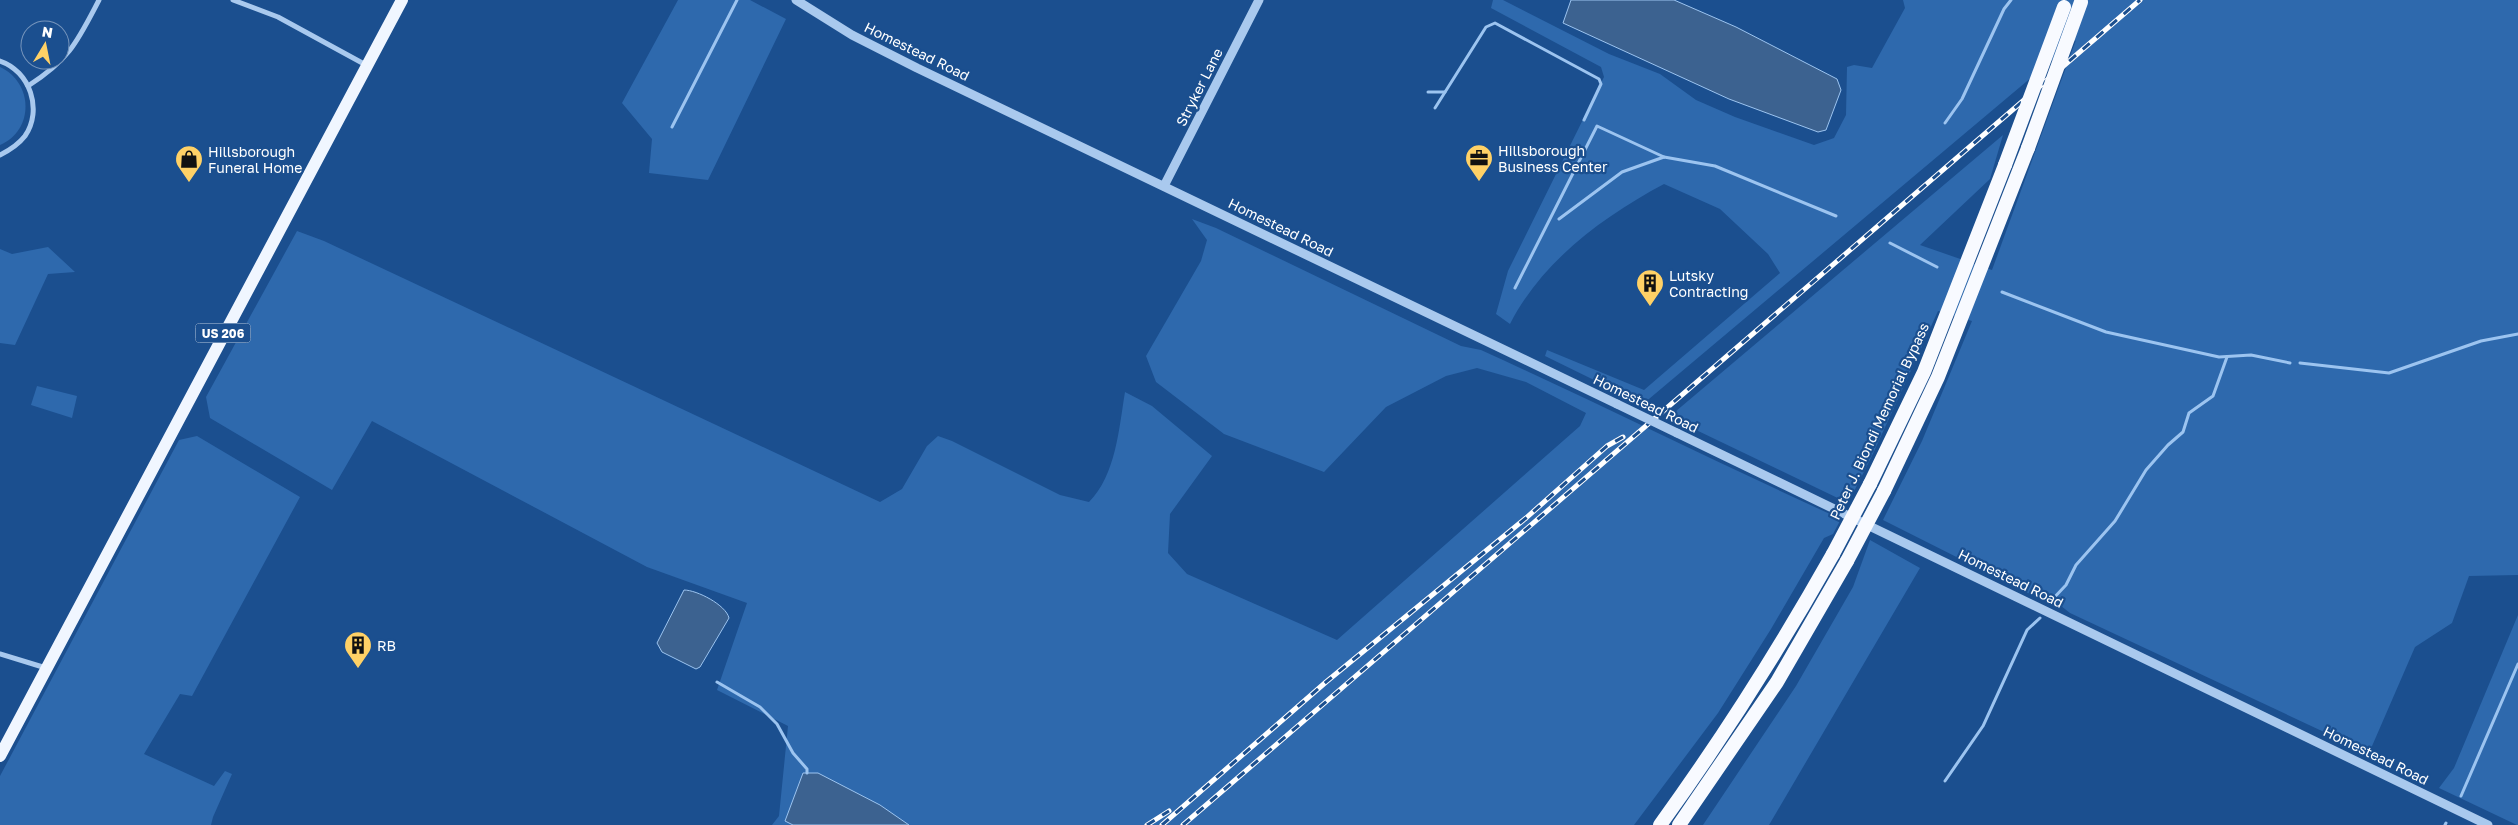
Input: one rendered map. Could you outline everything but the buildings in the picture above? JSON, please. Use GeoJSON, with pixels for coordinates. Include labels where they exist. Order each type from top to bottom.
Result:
{"type":"FeatureCollection","features":[{"type":"Feature","properties":{"kind":"highway"},"geometry":{"type":"LineString","coordinates":[[1679,825],[1777,682],[1847,561],[1884,491],[1942,368],[2028,148],[2082,1]]}},
{"type":"Feature","properties":{"kind":"highway","name":"Peter J. Biondi Memorial Bypass"},"geometry":{"type":"LineString","coordinates":[[1660,825],[1739,711],[1797,618],[1870,484],[1924,372],[2065,3]]}},
{"type":"Feature","properties":{"kind":"main road","name":"US 206"},"geometry":{"type":"LineString","coordinates":[[0,756],[402,0]]}},
{"type":"Feature","properties":{"kind":"street"},"geometry":{"type":"LineString","coordinates":[[28,86],[63,60],[80,38],[99,0]]}},
{"type":"Feature","properties":{"kind":"street"},"geometry":{"type":"LineString","coordinates":[[233,0],[278,17],[367,65]]}},
{"type":"Feature","properties":{"kind":"street","name":"Homestead Road"},"geometry":{"type":"LineString","coordinates":[[796,0],[860,39],[2488,825]]}},
{"type":"Feature","properties":{"kind":"street","name":"Stryker Lane"},"geometry":{"type":"LineString","coordinates":[[1164,186],[1259,0]]}},
{"type":"Feature","properties":{"kind":"street"},"geometry":{"type":"LineString","coordinates":[[0,61],[19,73],[28,86],[33,102],[32,119],[26,135],[14,148],[0,155]]}},
{"type":"Feature","properties":{"kind":"street"},"geometry":{"type":"LineString","coordinates":[[0,654],[46,668]]}},
{"type":"Feature","properties":{"kind":"shaded area"},"geometry":{"type":"Polygon","coordinates":[[[678,0],[750,0],[786,19],[708,180],[649,173],[652,139],[622,103],[678,0]]]}},
{"type":"Feature","properties":{"kind":"shaded area"},"geometry":{"type":"Polygon","coordinates":[[[1493,0],[1503,0],[1609,54],[1660,74],[1696,100],[1735,117],[1814,145],[1834,138],[1846,115],[1847,67],[1854,65],[1872,68],[1905,8],[1903,0],[2518,0],[2518,575],[2469,576],[2452,623],[2415,647],[2369,753],[2070,613],[2056,602],[2042,600],[1883,520],[1922,441],[1972,321],[1938,311],[1871,458],[1848,503],[1669,417],[2003,135],[1990,179],[1920,245],[1992,270],[2076,40],[1643,404],[1545,356],[1547,350],[1644,390],[1780,273],[1768,254],[1720,209],[1664,184],[1619,211],[1576,242],[1539,280],[1523,301],[1510,324],[1496,314],[1508,271],[1604,77],[1601,67],[1491,8],[1493,0]]]}},
{"type":"Feature","properties":{"kind":"shaded area"},"geometry":{"type":"Polygon","coordinates":[[[1571,0],[1674,0],[1736,27],[1837,79],[1841,90],[1826,130],[1818,132],[1729,99],[1563,23],[1571,0]]]}},
{"type":"Feature","properties":{"kind":"shaded area"},"geometry":{"type":"Polygon","coordinates":[[[0,67],[11,74],[19,83],[24,94],[26,106],[24,118],[19,129],[11,138],[0,145],[0,67]]]}},
{"type":"Feature","properties":{"kind":"shaded area"},"geometry":{"type":"Polygon","coordinates":[[[1192,219],[1216,228],[1461,346],[1481,350],[1841,519],[1833,534],[1824,538],[1771,629],[1718,713],[1634,825],[772,825],[779,816],[788,726],[717,690],[747,603],[647,567],[372,421],[332,490],[210,418],[206,397],[297,231],[324,241],[880,502],[902,489],[927,446],[938,436],[952,441],[1060,495],[1089,502],[1098,491],[1111,465],[1125,392],[1152,406],[1212,456],[1170,514],[1168,553],[1187,574],[1337,640],[1580,426],[1586,413],[1526,382],[1477,368],[1446,376],[1386,407],[1324,472],[1224,434],[1156,382],[1146,356],[1201,261],[1207,240],[1192,219]]]}},
{"type":"Feature","properties":{"kind":"shaded area"},"geometry":{"type":"Polygon","coordinates":[[[48,247],[75,272],[48,274],[15,345],[0,343],[0,249],[12,254],[48,247]]]}},
{"type":"Feature","properties":{"kind":"shaded area"},"geometry":{"type":"Polygon","coordinates":[[[37,386],[77,396],[72,418],[31,405],[37,386]]]}},
{"type":"Feature","properties":{"kind":"shaded area"},"geometry":{"type":"Polygon","coordinates":[[[197,436],[300,497],[192,696],[180,694],[144,754],[214,786],[225,771],[232,774],[211,825],[0,825],[0,776],[179,440],[197,436]]]}},
{"type":"Feature","properties":{"kind":"shaded area"},"geometry":{"type":"Polygon","coordinates":[[[1870,540],[1920,568],[1769,825],[1703,825],[1796,686],[1853,587],[1870,540]]]}},
{"type":"Feature","properties":{"kind":"shaded area"},"geometry":{"type":"Polygon","coordinates":[[[684,590],[696,593],[717,603],[727,613],[729,618],[700,667],[696,669],[662,652],[657,643],[684,590]]]}},
{"type":"Feature","properties":{"kind":"shaded area"},"geometry":{"type":"Polygon","coordinates":[[[2518,615],[2517,825],[2439,788],[2454,768],[2518,615]]]}},
{"type":"Feature","properties":{"kind":"shaded area"},"geometry":{"type":"Polygon","coordinates":[[[803,773],[818,773],[880,805],[909,825],[793,825],[785,821],[803,773]]]}},
{"type":"Feature","properties":{"kind":"waterway"},"geometry":{"type":"LineString","coordinates":[[672,127],[737,0]]}},
{"type":"Feature","properties":{"kind":"waterway"},"geometry":{"type":"LineString","coordinates":[[1945,123],[1962,99],[2004,9],[2011,0]]}},
{"type":"Feature","properties":{"kind":"waterway"},"geometry":{"type":"LineString","coordinates":[[1435,108],[1486,27],[1495,23],[1599,79],[1601,84],[1584,120]]}},
{"type":"Feature","properties":{"kind":"waterway"},"geometry":{"type":"LineString","coordinates":[[1428,92],[1445,92]]}},
{"type":"Feature","properties":{"kind":"waterway"},"geometry":{"type":"LineString","coordinates":[[1515,288],[1597,126],[1664,157]]}},
{"type":"Feature","properties":{"kind":"waterway"},"geometry":{"type":"LineString","coordinates":[[1559,219],[1622,172],[1664,157],[1715,166],[1836,216]]}},
{"type":"Feature","properties":{"kind":"waterway"},"geometry":{"type":"LineString","coordinates":[[1890,243],[1937,267]]}},
{"type":"Feature","properties":{"kind":"waterway"},"geometry":{"type":"LineString","coordinates":[[2002,292],[2106,332],[2219,357],[2251,355],[2290,363]]}},
{"type":"Feature","properties":{"kind":"waterway"},"geometry":{"type":"LineString","coordinates":[[2300,363],[2389,373],[2481,341],[2518,334]]}},
{"type":"Feature","properties":{"kind":"waterway"},"geometry":{"type":"LineString","coordinates":[[2050,602],[2066,585],[2076,565],[2115,521],[2146,470],[2168,445],[2183,432],[2189,413],[2213,396],[2227,357]]}},
{"type":"Feature","properties":{"kind":"waterway"},"geometry":{"type":"LineString","coordinates":[[1945,781],[1983,726],[2027,630],[2040,618]]}},
{"type":"Feature","properties":{"kind":"waterway"},"geometry":{"type":"LineString","coordinates":[[2461,796],[2518,664]]}},
{"type":"Feature","properties":{"kind":"waterway"},"geometry":{"type":"LineString","coordinates":[[717,682],[760,707],[777,724],[793,753],[807,769],[807,773]]}},
{"type":"Feature","properties":{"kind":"railway"},"geometry":{"type":"LineString","coordinates":[[1183,825],[2140,0]]}},
{"type":"Feature","properties":{"kind":"railway"},"geometry":{"type":"LineString","coordinates":[[1162,825],[1326,682],[1526,518],[1607,446],[1623,437]]}},
{"type":"Feature","properties":{"kind":"railway"},"geometry":{"type":"LineString","coordinates":[[1147,825],[1169,811]]}},
{"type":"Feature","properties":{"kind":"place","name":"Hillsborough Business Center"},"geometry":{"type":"Point","coordinates":[1479,182]}},
{"type":"Feature","properties":{"kind":"place","name":"Hillsborough Funeral Home"},"geometry":{"type":"Point","coordinates":[189,183]}},
{"type":"Feature","properties":{"kind":"place","name":"Lutsky Contracting"},"geometry":{"type":"Point","coordinates":[1650,307]}},
{"type":"Feature","properties":{"kind":"place","name":"RB"},"geometry":{"type":"Point","coordinates":[358,669]}}]}
